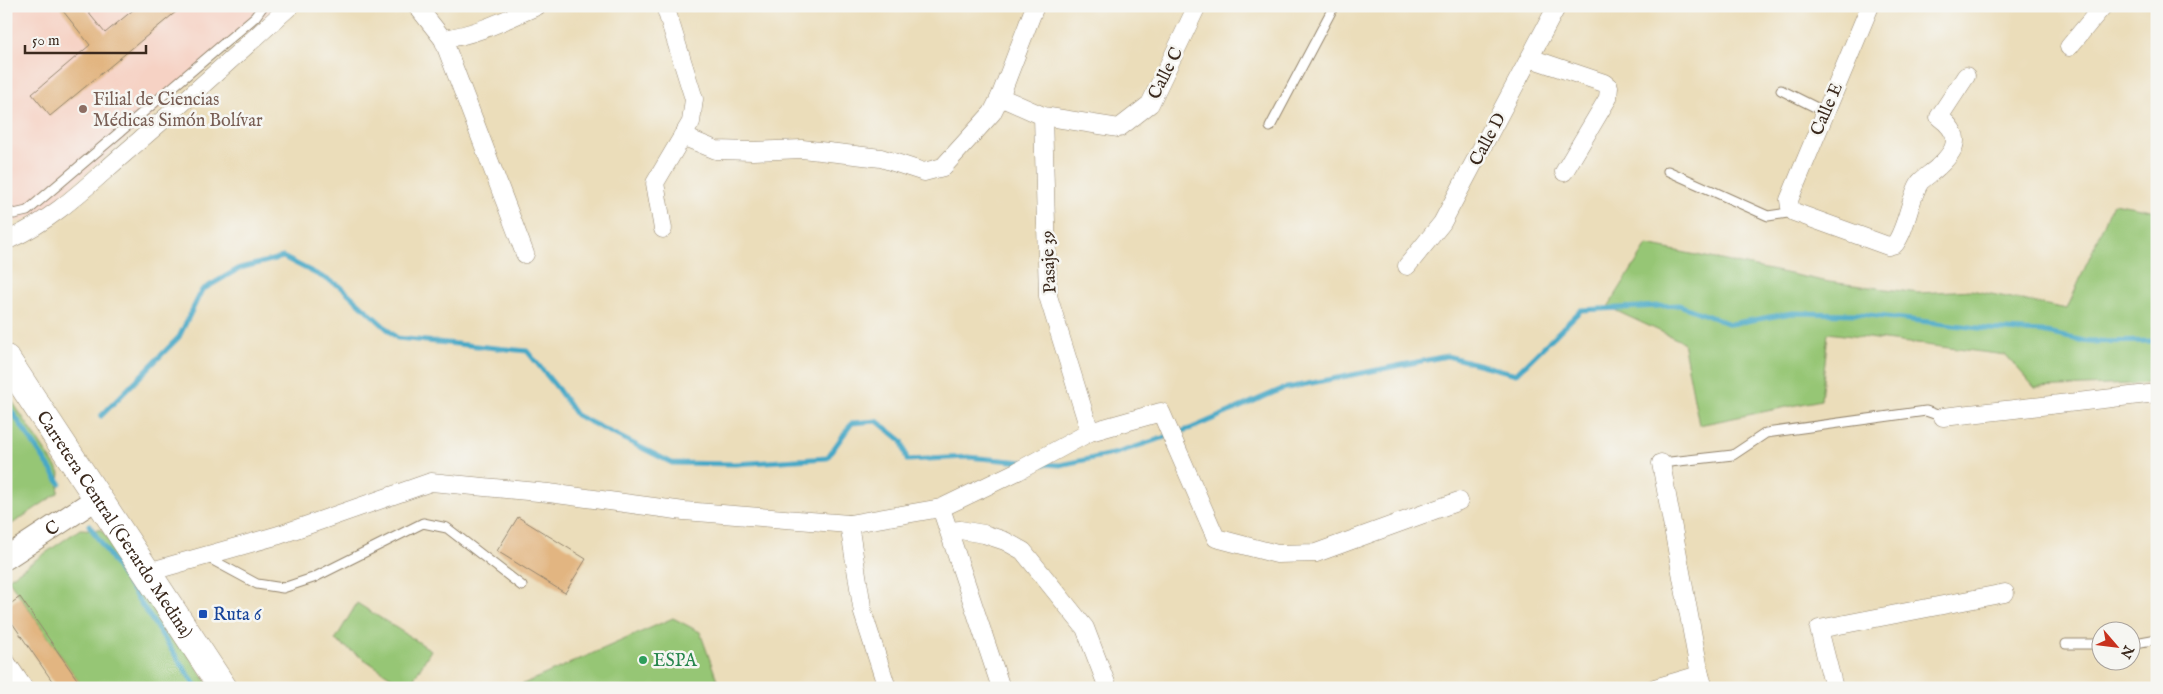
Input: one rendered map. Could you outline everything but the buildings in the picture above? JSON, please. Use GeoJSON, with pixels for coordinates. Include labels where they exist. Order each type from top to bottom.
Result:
{"type":"FeatureCollection","features":[{"type":"Feature","properties":{"kind":"main road","name":"Carretera Central (Gerardo Medina)"},"geometry":{"type":"LineString","coordinates":[[6,359],[223,688]]}},
{"type":"Feature","properties":{"kind":"street"},"geometry":{"type":"LineString","coordinates":[[6,238],[33,228],[64,206],[184,102],[290,6]]}},
{"type":"Feature","properties":{"kind":"street"},"geometry":{"type":"LineString","coordinates":[[416,6],[442,39],[525,254]]}},
{"type":"Feature","properties":{"kind":"street"},"geometry":{"type":"LineString","coordinates":[[442,39],[457,37],[481,29],[537,6]]}},
{"type":"Feature","properties":{"kind":"street"},"geometry":{"type":"LineString","coordinates":[[664,229],[655,183],[691,122],[694,99],[665,6]]}},
{"type":"Feature","properties":{"kind":"street"},"geometry":{"type":"LineString","coordinates":[[682,136],[716,150],[802,149],[881,158],[924,172],[943,167],[992,112],[1000,97],[1035,6]]}},
{"type":"Feature","properties":{"kind":"street","name":"Calle C"},"geometry":{"type":"LineString","coordinates":[[1043,116],[1119,128],[1150,104],[1197,6]]}},
{"type":"Feature","properties":{"kind":"street","name":"Calle D"},"geometry":{"type":"LineString","coordinates":[[1407,266],[1442,223],[1557,6]]}},
{"type":"Feature","properties":{"kind":"street","name":"Calle E"},"geometry":{"type":"LineString","coordinates":[[1794,212],[1790,207],[1789,200],[1870,6]]}},
{"type":"Feature","properties":{"kind":"street"},"geometry":{"type":"LineString","coordinates":[[2069,47],[2104,6]]}},
{"type":"Feature","properties":{"kind":"street"},"geometry":{"type":"LineString","coordinates":[[1530,58],[1604,83],[1609,88],[1608,98],[1564,172]]}},
{"type":"Feature","properties":{"kind":"street"},"geometry":{"type":"LineString","coordinates":[[1794,212],[1888,246],[1895,244],[1920,183],[1940,166],[1953,147],[1956,136],[1951,126],[1939,117],[1966,76]]}},
{"type":"Feature","properties":{"kind":"street"},"geometry":{"type":"LineString","coordinates":[[1000,97],[1043,116]]}},
{"type":"Feature","properties":{"kind":"street","name":"Pasaje 39"},"geometry":{"type":"LineString","coordinates":[[1043,116],[1048,296],[1090,432]]}},
{"type":"Feature","properties":{"kind":"street"},"geometry":{"type":"LineString","coordinates":[[1943,417],[2157,393]]}},
{"type":"Feature","properties":{"kind":"street"},"geometry":{"type":"LineString","coordinates":[[148,572],[279,535],[431,482],[549,493],[684,511],[849,524],[940,508],[1018,471],[1090,432],[1161,412],[1216,538],[1277,554],[1316,554],[1459,501]]}},
{"type":"Feature","properties":{"kind":"street"},"geometry":{"type":"LineString","coordinates":[[1655,688],[1702,681],[1662,463]]}},
{"type":"Feature","properties":{"kind":"street","name":"C"},"geometry":{"type":"LineString","coordinates":[[6,558],[98,496]]}},
{"type":"Feature","properties":{"kind":"street"},"geometry":{"type":"LineString","coordinates":[[940,508],[950,531],[1001,688]]}},
{"type":"Feature","properties":{"kind":"street"},"geometry":{"type":"LineString","coordinates":[[849,524],[863,613],[887,688]]}},
{"type":"Feature","properties":{"kind":"street"},"geometry":{"type":"LineString","coordinates":[[950,531],[960,530],[984,534],[1005,541],[1023,552],[1085,628],[1108,688]]}},
{"type":"Feature","properties":{"kind":"street"},"geometry":{"type":"LineString","coordinates":[[1834,688],[1820,629],[2005,593]]}},
{"type":"Feature","properties":{"kind":"street"},"geometry":{"type":"LineString","coordinates":[[6,662],[24,688]]}},
{"type":"Feature","properties":{"kind":"lane"},"geometry":{"type":"LineString","coordinates":[[6,210],[14,214],[27,211],[255,17],[263,6]]}},
{"type":"Feature","properties":{"kind":"lane"},"geometry":{"type":"LineString","coordinates":[[1270,127],[1334,6]]}},
{"type":"Feature","properties":{"kind":"lane"},"geometry":{"type":"LineString","coordinates":[[1781,90],[1825,112]]}},
{"type":"Feature","properties":{"kind":"lane"},"geometry":{"type":"LineString","coordinates":[[1668,171],[1768,216],[1794,212]]}},
{"type":"Feature","properties":{"kind":"lane"},"geometry":{"type":"LineString","coordinates":[[1662,463],[1733,455],[1766,433],[1926,411],[1943,417]]}},
{"type":"Feature","properties":{"kind":"lane"},"geometry":{"type":"LineString","coordinates":[[205,555],[257,584],[283,588],[313,578],[423,523],[447,528],[522,586]]}},
{"type":"Feature","properties":{"kind":"lane"},"geometry":{"type":"LineString","coordinates":[[2140,642],[2157,639]]}},
{"type":"Feature","properties":{"kind":"lane"},"geometry":{"type":"LineString","coordinates":[[2066,644],[2090,644]]}},
{"type":"Feature","properties":{"kind":"shaded area","name":"Filial de Ciencias Médicas Simón Bolívar"},"geometry":{"type":"Polygon","coordinates":[[[6,6],[276,6],[42,212],[21,221],[6,222],[6,6]]]}},
{"type":"Feature","properties":{"kind":"green space"},"geometry":{"type":"Polygon","coordinates":[[[2113,203],[2157,211],[2157,383],[2035,388],[2006,355],[1828,333],[1821,400],[1699,425],[1683,342],[1608,307],[1647,245],[1829,282],[1919,293],[1971,290],[2067,309],[2113,203]]]}},
{"type":"Feature","properties":{"kind":"green space"},"geometry":{"type":"Polygon","coordinates":[[[6,392],[60,473],[58,493],[6,528],[6,392]]]}},
{"type":"Feature","properties":{"kind":"green space"},"geometry":{"type":"Polygon","coordinates":[[[80,529],[102,530],[211,688],[83,688],[8,579],[80,529]]]}},
{"type":"Feature","properties":{"kind":"green space"},"geometry":{"type":"Polygon","coordinates":[[[357,603],[431,650],[408,688],[335,640],[357,603]]]}},
{"type":"Feature","properties":{"kind":"green space","name":"ESPA"},"geometry":{"type":"Polygon","coordinates":[[[673,618],[700,632],[720,688],[514,688],[673,618]]]}},
{"type":"Feature","properties":{"kind":"waterway"},"geometry":{"type":"LineString","coordinates":[[101,416],[179,337],[202,290],[240,268],[283,257],[340,286],[397,338],[527,351],[558,389],[576,415],[672,463],[736,464],[827,458],[852,423],[877,421],[902,441],[907,460],[968,457],[1023,462]]}},
{"type":"Feature","properties":{"kind":"waterway"},"geometry":{"type":"LineString","coordinates":[[1044,464],[1060,465],[1117,453],[1192,428],[1282,389],[1447,356],[1516,374],[1581,310],[1679,305],[1730,324],[1792,313],[1861,314],[1987,329],[2042,332],[2089,342],[2157,341]]}},
{"type":"Feature","properties":{"kind":"waterway"},"geometry":{"type":"LineString","coordinates":[[6,403],[60,483]]}},
{"type":"Feature","properties":{"kind":"waterway"},"geometry":{"type":"LineString","coordinates":[[89,525],[197,688]]}},
{"type":"Feature","properties":{"kind":"place","name":"Filial de Ciencias Médicas Simón Bolívar"},"geometry":{"type":"Point","coordinates":[83,109]}},
{"type":"Feature","properties":{"kind":"place","name":"Ruta 6"},"geometry":{"type":"Point","coordinates":[203,614]}},
{"type":"Feature","properties":{"kind":"place","name":"ESPA"},"geometry":{"type":"Point","coordinates":[643,660]}}]}
